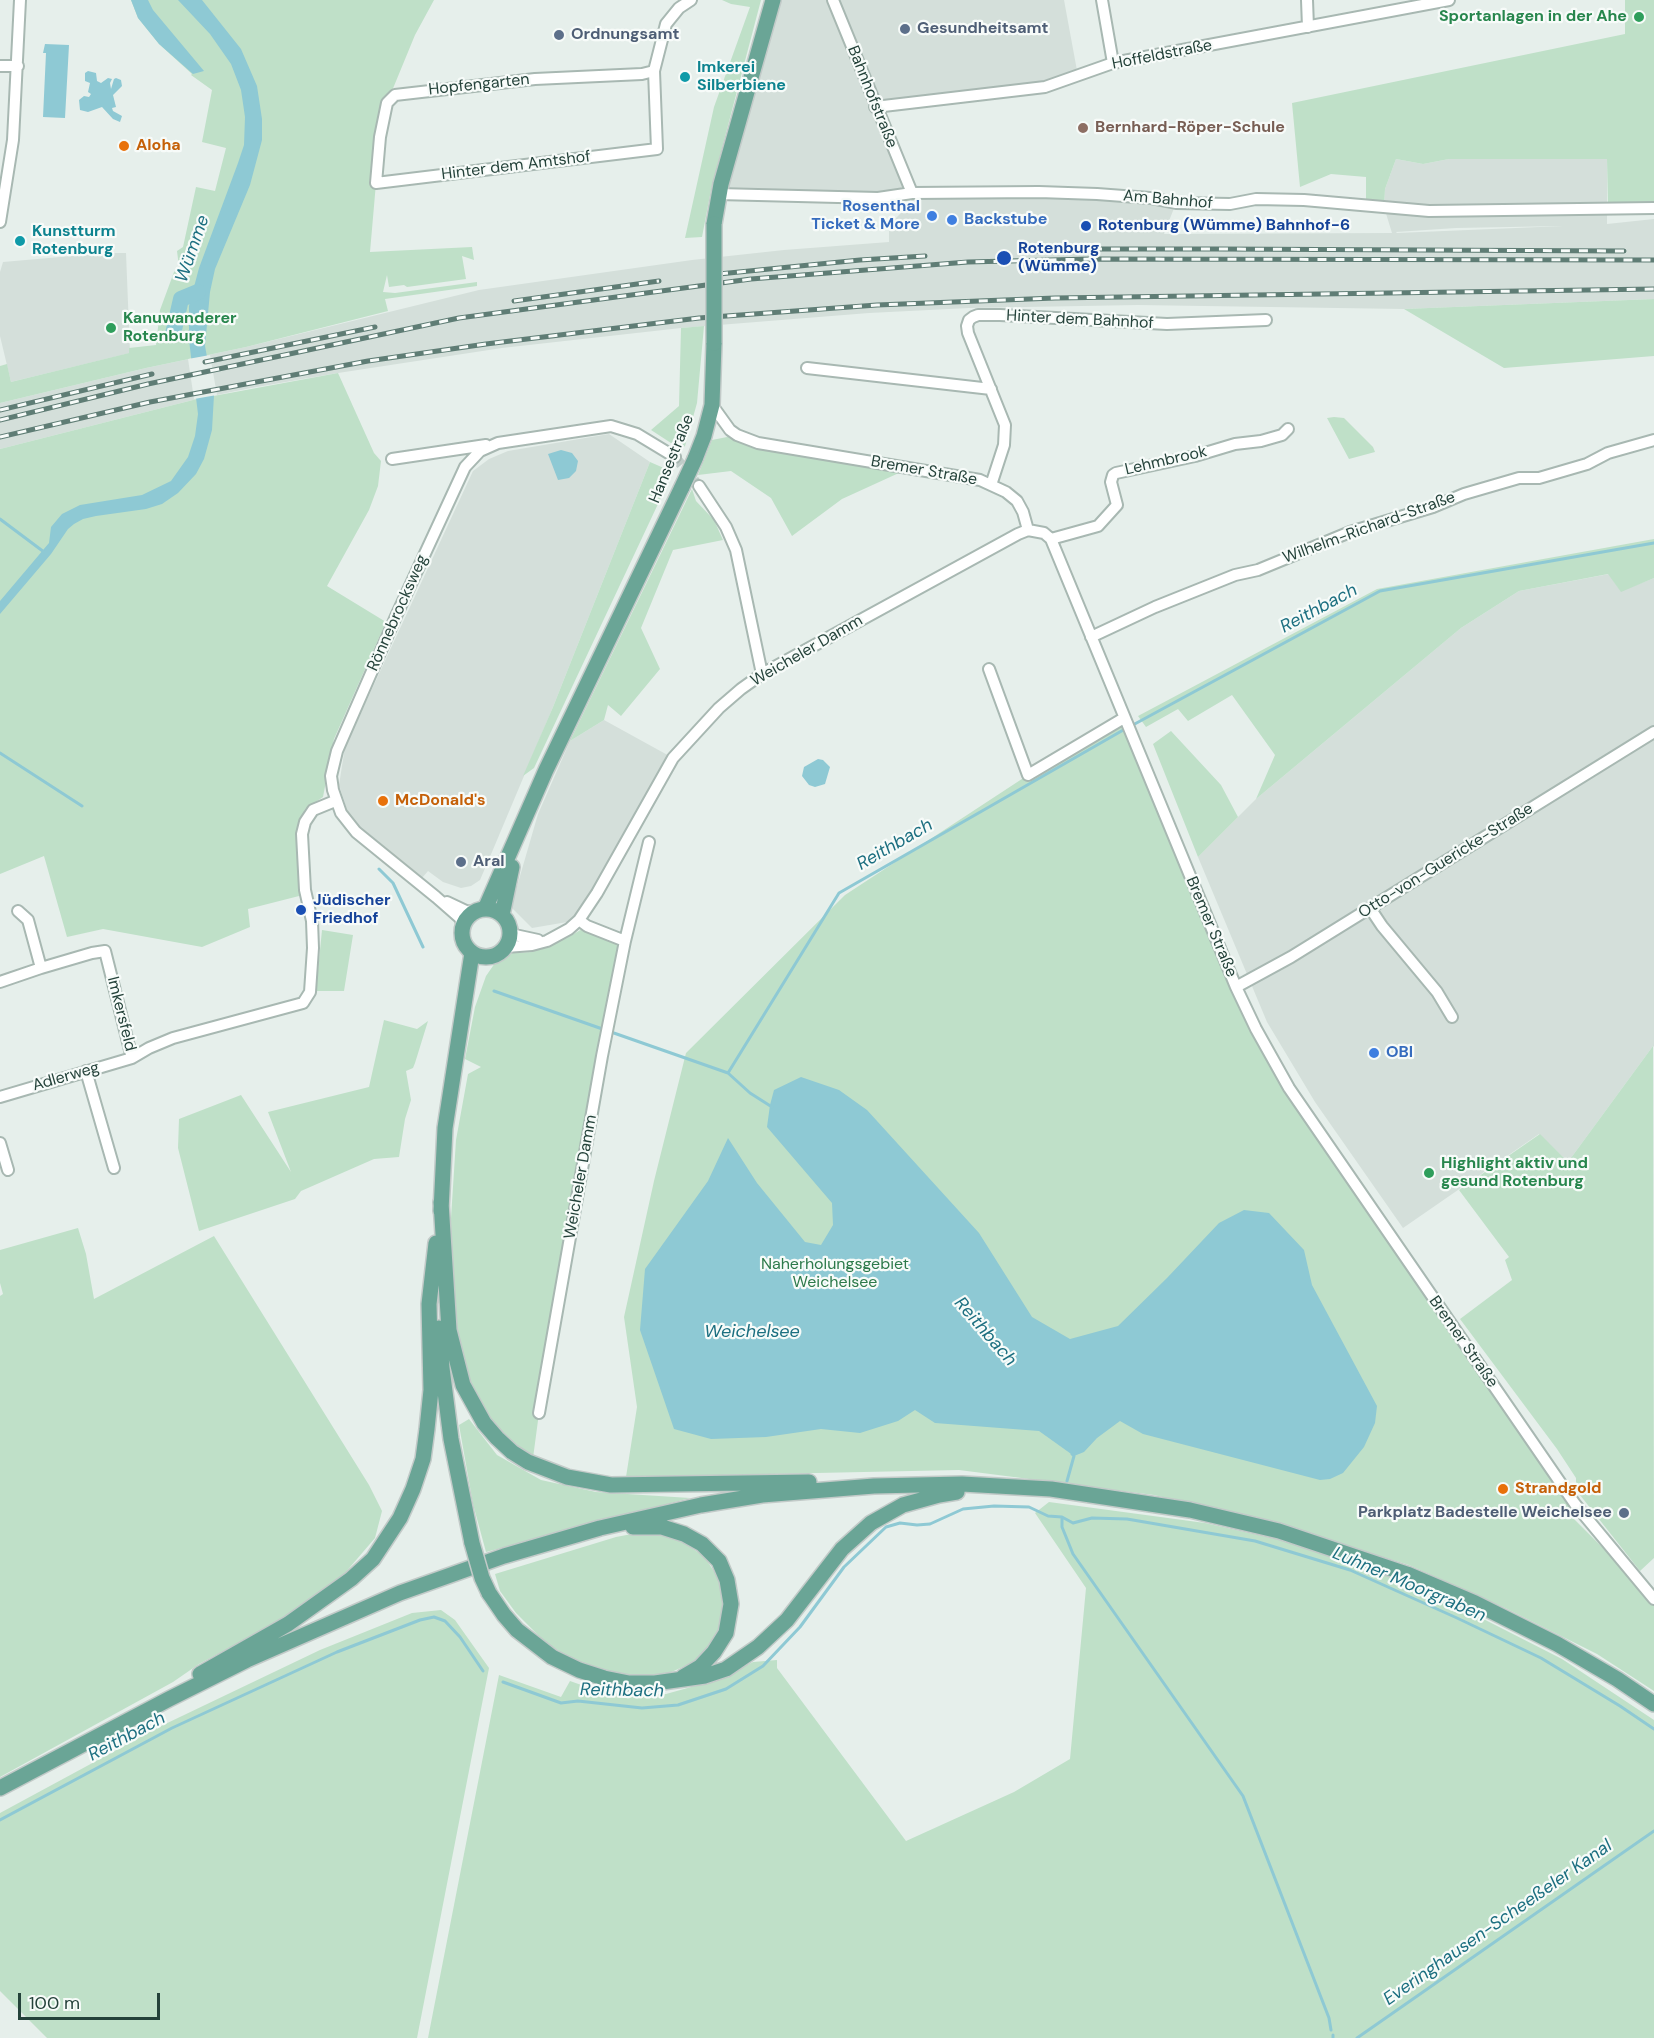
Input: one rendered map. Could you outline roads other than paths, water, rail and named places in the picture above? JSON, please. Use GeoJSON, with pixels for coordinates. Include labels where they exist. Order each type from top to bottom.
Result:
{"type":"FeatureCollection","features":[{"type":"Feature","properties":{"kind":"main road","name":"Hansestraße"},"geometry":{"type":"LineString","coordinates":[[479,910],[519,834],[560,740],[682,487],[704,436],[712,405],[714,224],[718,194],[773,0]]}},
{"type":"Feature","properties":{"kind":"main road","name":"Hansestraße"},"geometry":{"type":"LineString","coordinates":[[506,922],[519,834]]}},
{"type":"Feature","properties":{"kind":"main road"},"geometry":{"type":"LineString","coordinates":[[479,910],[496,911],[506,922],[509,939],[506,947],[498,954],[479,955],[463,942],[463,925],[479,910]]}},
{"type":"Feature","properties":{"kind":"main road"},"geometry":{"type":"LineString","coordinates":[[479,955],[460,1040],[445,1128],[437,1291],[442,1368],[458,1480],[472,1543],[489,1593],[517,1630],[552,1657],[579,1670],[604,1678],[629,1683],[655,1683],[705,1676],[726,1669],[758,1647],[787,1620],[842,1549],[871,1523],[903,1505],[939,1495],[1008,1486]]}},
{"type":"Feature","properties":{"kind":"main road"},"geometry":{"type":"LineString","coordinates":[[441,1202],[448,1330],[462,1385],[484,1423],[512,1452],[528,1462],[567,1478],[611,1485],[814,1481],[874,1486]]}},
{"type":"Feature","properties":{"kind":"main road"},"geometry":{"type":"LineString","coordinates":[[169,1699],[204,1671],[288,1624],[351,1579],[373,1559],[400,1518],[414,1489],[428,1429],[431,1390],[429,1304],[441,1202]]}},
{"type":"Feature","properties":{"kind":"main road"},"geometry":{"type":"LineString","coordinates":[[0,1788],[169,1699],[257,1656],[400,1593],[504,1556],[600,1528],[701,1505],[762,1495],[874,1486],[951,1484],[1008,1486],[1095,1495],[1190,1510],[1279,1531],[1361,1557],[1475,1603],[1557,1644],[1654,1704]]}},
{"type":"Feature","properties":{"kind":"main road"},"geometry":{"type":"LineString","coordinates":[[600,1528],[662,1527],[684,1534],[702,1544],[719,1561],[727,1580],[731,1604],[726,1633],[714,1652],[700,1667],[680,1680]]}},
{"type":"Feature","properties":{"kind":"street"},"geometry":{"type":"LineString","coordinates":[[0,222],[13,140],[20,0]]}},
{"type":"Feature","properties":{"kind":"street"},"geometry":{"type":"LineString","coordinates":[[654,71],[666,24],[679,8],[691,0]]}},
{"type":"Feature","properties":{"kind":"street","name":"Bahnhofstraße"},"geometry":{"type":"LineString","coordinates":[[833,0],[912,193]]}},
{"type":"Feature","properties":{"kind":"street"},"geometry":{"type":"LineString","coordinates":[[1102,0],[1113,63]]}},
{"type":"Feature","properties":{"kind":"street"},"geometry":{"type":"LineString","coordinates":[[1307,0],[1308,27]]}},
{"type":"Feature","properties":{"kind":"street","name":"Hoffeldstraße"},"geometry":{"type":"LineString","coordinates":[[875,107],[1045,87],[1113,63],[1449,0]]}},
{"type":"Feature","properties":{"kind":"street"},"geometry":{"type":"LineString","coordinates":[[0,66],[18,66]]}},
{"type":"Feature","properties":{"kind":"street","name":"Hinter dem Amtshof"},"geometry":{"type":"LineString","coordinates":[[375,183],[657,149],[654,71]]}},
{"type":"Feature","properties":{"kind":"street","name":"Hopfengarten"},"geometry":{"type":"LineString","coordinates":[[375,183],[387,103],[395,95],[535,79],[642,74],[654,71]]}},
{"type":"Feature","properties":{"kind":"street","name":"Am Bahnhof"},"geometry":{"type":"LineString","coordinates":[[718,194],[878,198],[912,193],[1097,194],[1150,198],[1176,203],[1230,204],[1256,199],[1429,211],[1654,208]]}},
{"type":"Feature","properties":{"kind":"street","name":"Hinter dem Bahnhof"},"geometry":{"type":"LineString","coordinates":[[991,485],[1006,435],[1003,416],[968,333],[969,320],[978,315],[1167,324],[1266,320]]}},
{"type":"Feature","properties":{"kind":"street"},"geometry":{"type":"LineString","coordinates":[[807,368],[992,389]]}},
{"type":"Feature","properties":{"kind":"street","name":"Bremer Straße"},"geometry":{"type":"LineString","coordinates":[[712,405],[730,430],[759,443],[969,477],[991,485],[1006,492],[1017,501],[1028,530]]}},
{"type":"Feature","properties":{"kind":"street","name":"Rönnebrocksweg"},"geometry":{"type":"LineString","coordinates":[[392,459],[611,426],[624,428],[649,439],[675,457]]}},
{"type":"Feature","properties":{"kind":"street","name":"Lehmbrook"},"geometry":{"type":"LineString","coordinates":[[1051,539],[1098,526],[1117,505],[1111,482],[1116,473],[1195,456],[1235,444],[1261,441],[1282,435],[1288,429]]}},
{"type":"Feature","properties":{"kind":"street","name":"Wilhelm-Richard-Straße"},"geometry":{"type":"LineString","coordinates":[[1091,637],[1155,607],[1235,575],[1258,570],[1350,532],[1518,478],[1539,478],[1587,464],[1608,453],[1654,440]]}},
{"type":"Feature","properties":{"kind":"street","name":"Rönnebrocksweg"},"geometry":{"type":"LineString","coordinates":[[463,925],[460,918],[347,823],[335,801],[331,776],[337,751],[465,467],[480,451],[498,443]]}},
{"type":"Feature","properties":{"kind":"street"},"geometry":{"type":"LineString","coordinates":[[699,486],[726,526],[736,550],[762,674]]}},
{"type":"Feature","properties":{"kind":"street"},"geometry":{"type":"LineString","coordinates":[[1028,530],[1044,533],[1051,539]]}},
{"type":"Feature","properties":{"kind":"street","name":"Weicheler Damm"},"geometry":{"type":"LineString","coordinates":[[506,947],[547,941],[569,929],[579,920],[597,893],[673,758],[719,708],[762,674],[1028,530]]}},
{"type":"Feature","properties":{"kind":"street","name":"Bremer Straße"},"geometry":{"type":"LineString","coordinates":[[1051,539],[1236,987],[1256,1029],[1289,1088],[1575,1504],[1654,1599]]}},
{"type":"Feature","properties":{"kind":"street"},"geometry":{"type":"LineString","coordinates":[[988,669],[1028,776],[1125,720]]}},
{"type":"Feature","properties":{"kind":"street","name":"Otto-von-Guericke-Straße"},"geometry":{"type":"LineString","coordinates":[[1236,987],[1291,957],[1654,732]]}},
{"type":"Feature","properties":{"kind":"street","name":"Imkersfeld"},"geometry":{"type":"LineString","coordinates":[[0,982],[41,968],[105,951],[132,1058],[173,1038],[303,1003],[310,992],[313,948],[312,921],[304,890],[302,834],[305,822],[313,810],[335,801]]}},
{"type":"Feature","properties":{"kind":"street","name":"Weicheler Damm"},"geometry":{"type":"LineString","coordinates":[[539,1413],[609,1024],[625,941],[649,842]]}},
{"type":"Feature","properties":{"kind":"street","name":"Rönnebrocksweg"},"geometry":{"type":"LineString","coordinates":[[436,897],[466,911],[479,910]]}},
{"type":"Feature","properties":{"kind":"street"},"geometry":{"type":"LineString","coordinates":[[1370,908],[1382,926],[1437,992],[1452,1017]]}},
{"type":"Feature","properties":{"kind":"street"},"geometry":{"type":"LineString","coordinates":[[18,911],[28,920],[41,968]]}},
{"type":"Feature","properties":{"kind":"street"},"geometry":{"type":"LineString","coordinates":[[579,920],[587,926],[625,941]]}},
{"type":"Feature","properties":{"kind":"street"},"geometry":{"type":"LineString","coordinates":[[506,922],[515,935],[547,941]]}},
{"type":"Feature","properties":{"kind":"street","name":"Adlerweg"},"geometry":{"type":"LineString","coordinates":[[0,1097],[132,1058]]}},
{"type":"Feature","properties":{"kind":"street"},"geometry":{"type":"LineString","coordinates":[[86,1071],[114,1168]]}},
{"type":"Feature","properties":{"kind":"street"},"geometry":{"type":"LineString","coordinates":[[0,1143],[8,1170]]}},
{"type":"Feature","properties":{"kind":"water"},"geometry":{"type":"Polygon","coordinates":[[[131,0],[148,0],[153,10],[204,71],[193,74],[159,44],[138,18],[131,0]]]}},
{"type":"Feature","properties":{"kind":"water"},"geometry":{"type":"Polygon","coordinates":[[[178,0],[202,0],[241,49],[257,86],[262,119],[262,140],[250,185],[215,269],[210,292],[205,346],[214,395],[212,430],[204,459],[196,474],[178,493],[162,504],[146,509],[96,516],[74,524],[0,614],[0,601],[49,543],[51,527],[62,514],[80,505],[142,495],[171,481],[188,457],[195,436],[198,414],[189,340],[189,306],[199,268],[244,145],[245,117],[241,90],[231,64],[210,34],[178,0]]]}},
{"type":"Feature","properties":{"kind":"water"},"geometry":{"type":"Polygon","coordinates":[[[45,44],[69,45],[65,118],[43,117],[45,44]]]}},
{"type":"Feature","properties":{"kind":"water"},"geometry":{"type":"Polygon","coordinates":[[[88,71],[96,73],[97,81],[101,83],[108,78],[112,79],[111,89],[114,79],[121,80],[122,86],[113,95],[116,107],[112,108],[122,116],[120,122],[113,119],[102,107],[88,112],[80,110],[79,100],[91,94],[88,92],[90,83],[85,81],[85,73],[88,71]]]}},
{"type":"Feature","properties":{"kind":"water"},"geometry":{"type":"Polygon","coordinates":[[[561,450],[572,453],[578,461],[576,471],[569,478],[558,480],[548,454],[561,450]]]}},
{"type":"Feature","properties":{"kind":"water"},"geometry":{"type":"Polygon","coordinates":[[[818,759],[823,760],[830,767],[825,784],[815,787],[809,785],[802,776],[804,767],[818,759]]]}},
{"type":"Feature","properties":{"kind":"water","name":"Weichelsee"},"geometry":{"type":"Polygon","coordinates":[[[801,1077],[839,1090],[867,1110],[979,1233],[1032,1317],[1070,1339],[1118,1326],[1219,1223],[1244,1210],[1269,1213],[1304,1250],[1312,1285],[1377,1406],[1375,1423],[1364,1447],[1343,1473],[1330,1479],[1320,1480],[1143,1434],[1120,1421],[1097,1438],[1084,1452],[1074,1456],[1039,1431],[935,1423],[915,1410],[898,1421],[860,1433],[821,1429],[766,1437],[711,1439],[674,1429],[640,1330],[645,1269],[708,1181],[728,1138],[757,1183],[805,1242],[821,1245],[833,1225],[832,1203],[767,1127],[774,1090],[801,1077]]]}},
{"type":"Feature","properties":{"kind":"waterway","name":"Wümme"},"geometry":{"type":"LineString","coordinates":[[173,334],[181,299],[198,292]]}},
{"type":"Feature","properties":{"kind":"waterway"},"geometry":{"type":"LineString","coordinates":[[0,519],[44,552]]}},
{"type":"Feature","properties":{"kind":"waterway","name":"Reithbach"},"geometry":{"type":"LineString","coordinates":[[1131,726],[1380,591],[1654,543]]}},
{"type":"Feature","properties":{"kind":"waterway","name":"Reithbach"},"geometry":{"type":"LineString","coordinates":[[772,1107],[750,1093],[728,1073],[839,893],[1125,729]]}},
{"type":"Feature","properties":{"kind":"waterway"},"geometry":{"type":"LineString","coordinates":[[0,753],[82,806]]}},
{"type":"Feature","properties":{"kind":"waterway"},"geometry":{"type":"LineString","coordinates":[[379,869],[393,883],[423,947]]}},
{"type":"Feature","properties":{"kind":"waterway"},"geometry":{"type":"LineString","coordinates":[[494,991],[728,1073]]}},
{"type":"Feature","properties":{"kind":"waterway","name":"Reithbach"},"geometry":{"type":"LineString","coordinates":[[1067,1481],[1074,1456],[1072,1454]]}},
{"type":"Feature","properties":{"kind":"waterway","name":"Reithbach"},"geometry":{"type":"LineString","coordinates":[[503,1682],[561,1703],[578,1701],[642,1708],[678,1705],[726,1689],[763,1666],[800,1627],[844,1567],[886,1527],[900,1523],[930,1524],[963,1509],[994,1506],[1029,1507],[1048,1516],[1062,1517],[1073,1523],[1092,1518],[1127,1519],[1255,1541],[1350,1570],[1541,1658],[1654,1729]]}},
{"type":"Feature","properties":{"kind":"waterway"},"geometry":{"type":"LineString","coordinates":[[1062,1517],[1062,1527],[1073,1554],[1243,1796],[1329,2018],[1331,2030]]}},
{"type":"Feature","properties":{"kind":"waterway","name":"Reithbach"},"geometry":{"type":"LineString","coordinates":[[0,1820],[172,1728],[337,1652],[420,1620],[434,1617],[445,1621],[460,1637],[483,1671]]}},
{"type":"Feature","properties":{"kind":"waterway","name":"Everinghausen-Scheeßeler Kanal"},"geometry":{"type":"LineString","coordinates":[[1357,2038],[1654,1831]]}},
{"type":"Feature","properties":{"kind":"tunnel"},"geometry":{"type":"LineString","coordinates":[[675,457],[699,486]]}},
{"type":"Feature","properties":{"kind":"railway"},"geometry":{"type":"LineString","coordinates":[[1021,252],[1094,249],[1624,251]]}},
{"type":"Feature","properties":{"kind":"railway"},"geometry":{"type":"LineString","coordinates":[[719,274],[925,256]]}},
{"type":"Feature","properties":{"kind":"railway"},"geometry":{"type":"LineString","coordinates":[[0,420],[148,384],[459,318],[751,279],[968,262],[1091,259],[1654,260]]}},
{"type":"Feature","properties":{"kind":"railway"},"geometry":{"type":"LineString","coordinates":[[514,301],[659,281]]}},
{"type":"Feature","properties":{"kind":"railway"},"geometry":{"type":"LineString","coordinates":[[0,437],[150,402],[368,361],[699,318],[877,305],[1055,298],[1654,289]]}},
{"type":"Feature","properties":{"kind":"railway"},"geometry":{"type":"LineString","coordinates":[[205,362],[375,327]]}},
{"type":"Feature","properties":{"kind":"railway"},"geometry":{"type":"LineString","coordinates":[[0,410],[152,374]]}},
{"type":"Feature","properties":{"kind":"place","name":"Sportanlagen in der Ahe"},"geometry":{"type":"Point","coordinates":[1639,17]}},
{"type":"Feature","properties":{"kind":"place","name":"Gesundheitsamt"},"geometry":{"type":"Point","coordinates":[905,29]}},
{"type":"Feature","properties":{"kind":"place","name":"Ordnungsamt"},"geometry":{"type":"Point","coordinates":[559,35]}},
{"type":"Feature","properties":{"kind":"place","name":"Imkerei Silberbiene"},"geometry":{"type":"Point","coordinates":[685,77]}},
{"type":"Feature","properties":{"kind":"place","name":"Bernhard-Röper-Schule"},"geometry":{"type":"Point","coordinates":[1083,128]}},
{"type":"Feature","properties":{"kind":"place","name":"Aloha"},"geometry":{"type":"Point","coordinates":[124,146]}},
{"type":"Feature","properties":{"kind":"place","name":"Rosenthal Ticket & More"},"geometry":{"type":"Point","coordinates":[932,216]}},
{"type":"Feature","properties":{"kind":"place","name":"Backstube"},"geometry":{"type":"Point","coordinates":[952,220]}},
{"type":"Feature","properties":{"kind":"place","name":"Rotenburg (Wümme) Bahnhof-6"},"geometry":{"type":"Point","coordinates":[1086,226]}},
{"type":"Feature","properties":{"kind":"place","name":"Kunstturm Rotenburg"},"geometry":{"type":"Point","coordinates":[20,241]}},
{"type":"Feature","properties":{"kind":"place","name":"Rotenburg (Wümme)"},"geometry":{"type":"Point","coordinates":[1004,258]}},
{"type":"Feature","properties":{"kind":"place","name":"Kanuwanderer Rotenburg"},"geometry":{"type":"Point","coordinates":[111,328]}},
{"type":"Feature","properties":{"kind":"place","name":"McDonald's"},"geometry":{"type":"Point","coordinates":[383,801]}},
{"type":"Feature","properties":{"kind":"place","name":"Aral"},"geometry":{"type":"Point","coordinates":[461,862]}},
{"type":"Feature","properties":{"kind":"place","name":"Jüdischer Friedhof"},"geometry":{"type":"Point","coordinates":[301,910]}},
{"type":"Feature","properties":{"kind":"place","name":"OBI"},"geometry":{"type":"Point","coordinates":[1374,1053]}},
{"type":"Feature","properties":{"kind":"place","name":"Highlight aktiv und gesund Rotenburg"},"geometry":{"type":"Point","coordinates":[1429,1173]}},
{"type":"Feature","properties":{"kind":"place","name":"Strandgold"},"geometry":{"type":"Point","coordinates":[1503,1489]}},
{"type":"Feature","properties":{"kind":"place","name":"Parkplatz Badestelle Weichelsee"},"geometry":{"type":"Point","coordinates":[1624,1513]}},
{"type":"Feature","properties":{"kind":"park label","name":"Naherholungsgebiet Weichelsee"},"geometry":{"type":"Point","coordinates":[835,1274]}},
{"type":"Feature","properties":{"kind":"water label","name":"Luhner Moorgraben"},"geometry":{"type":"Point","coordinates":[1409,1585]}}]}
